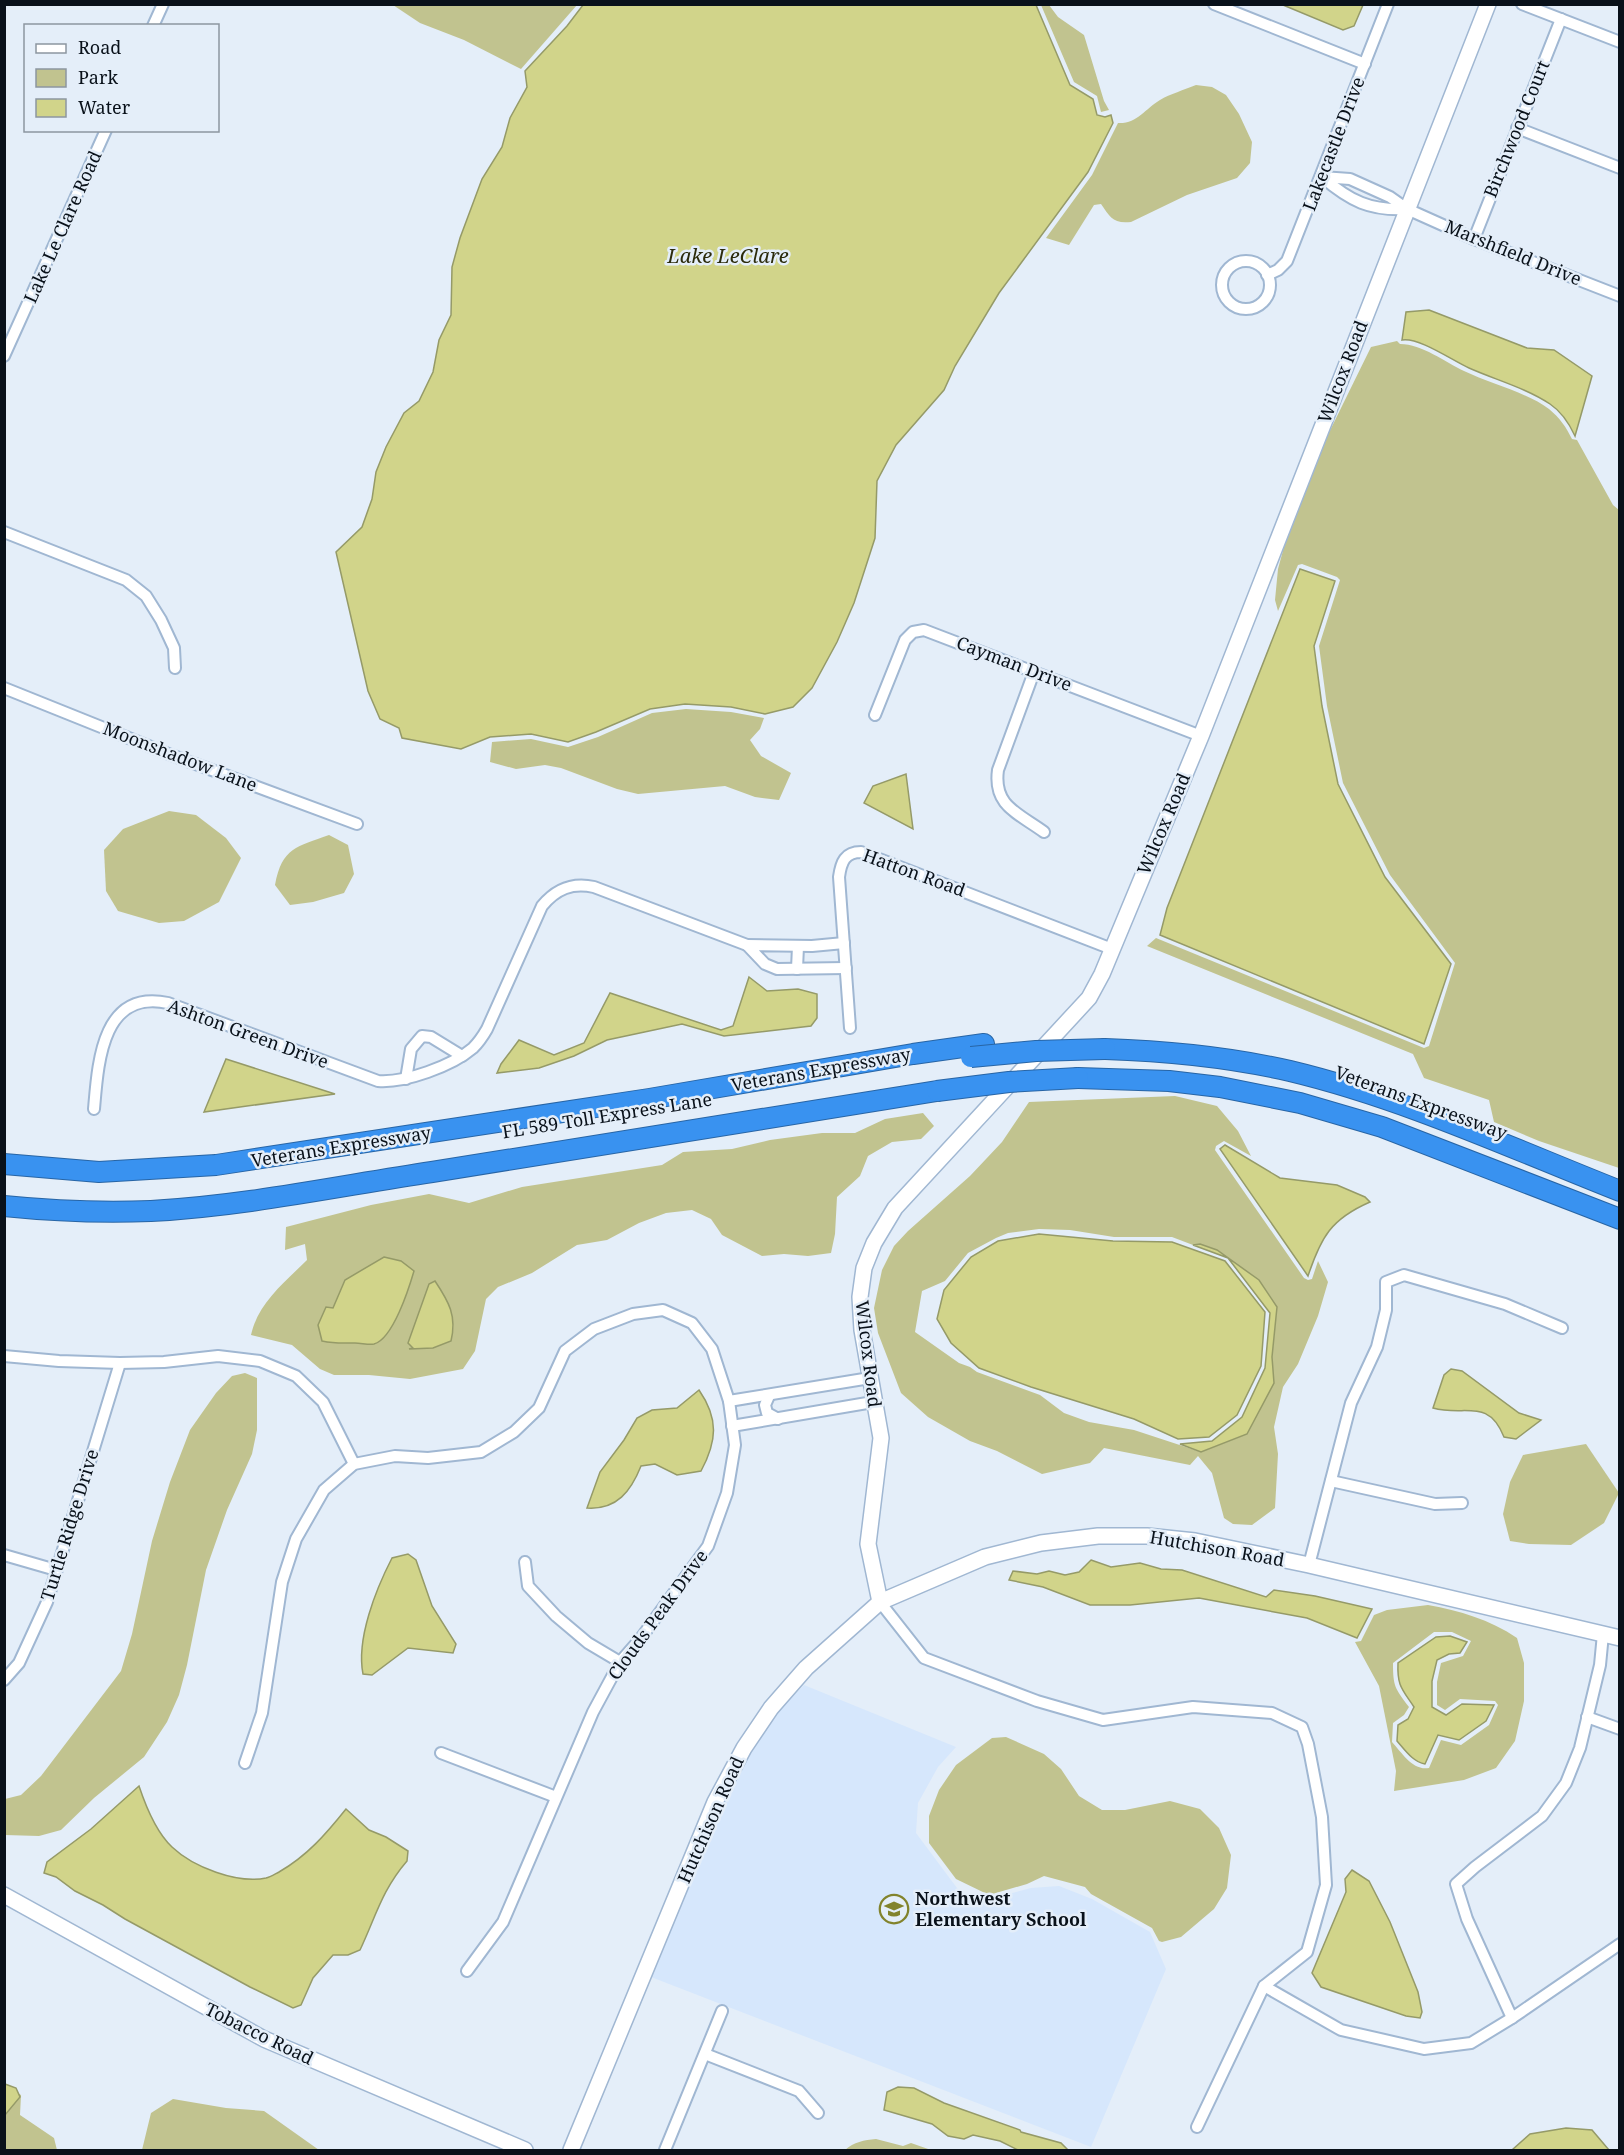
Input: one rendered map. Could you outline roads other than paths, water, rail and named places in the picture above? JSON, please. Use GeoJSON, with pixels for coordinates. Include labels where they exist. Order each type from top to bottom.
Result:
{"type":"FeatureCollection","features":[{"type":"Feature","properties":{"kind":"highway","name":"Veterans Expressway"},"geometry":{"type":"LineString","coordinates":[[4,1164],[99,1172],[216,1165],[638,1101],[913,1054],[977,1051],[1051,1038],[1110,1043],[1188,1042],[1247,1050],[1328,1069],[1395,1090],[1620,1179]]}},
{"type":"Feature","properties":{"kind":"highway"},"geometry":{"type":"LineString","coordinates":[[1110,1043],[1238,1061],[1326,1081],[1395,1102],[1620,1191]]}},
{"type":"Feature","properties":{"kind":"highway","name":"FL 589 Toll Express Lane"},"geometry":{"type":"LineString","coordinates":[[4,1176],[107,1183],[224,1177],[977,1051]]}},
{"type":"Feature","properties":{"kind":"highway","name":"Veterans Expressway"},"geometry":{"type":"LineString","coordinates":[[4,1206],[54,1211],[105,1212],[152,1211],[246,1201],[937,1091],[1009,1082],[1078,1078],[1169,1081],[1220,1087],[1300,1103],[1382,1127],[1618,1220]]}},
{"type":"Feature","properties":{"kind":"street"},"geometry":{"type":"LineString","coordinates":[[154,24],[163,4]]}},
{"type":"Feature","properties":{"kind":"street"},"geometry":{"type":"LineString","coordinates":[[1214,4],[1365,64]]}},
{"type":"Feature","properties":{"kind":"street","name":"Lakecastle Drive"},"geometry":{"type":"LineString","coordinates":[[1267,275],[1278,270],[1287,261],[1322,177],[1388,4]]}},
{"type":"Feature","properties":{"kind":"street","name":"Wilcox Road"},"geometry":{"type":"LineString","coordinates":[[880,1602],[868,1544],[881,1438],[862,1330],[860,1297],[864,1268],[874,1243],[895,1208],[1089,998],[1102,974],[1201,736],[1488,4]]}},
{"type":"Feature","properties":{"kind":"street"},"geometry":{"type":"LineString","coordinates":[[1522,4],[1620,42]]}},
{"type":"Feature","properties":{"kind":"street","name":"Birchwood Court"},"geometry":{"type":"LineString","coordinates":[[1474,239],[1561,20]]}},
{"type":"Feature","properties":{"kind":"street"},"geometry":{"type":"LineString","coordinates":[[1517,128],[1620,168]]}},
{"type":"Feature","properties":{"kind":"street","name":"Lake Le Clare Road"},"geometry":{"type":"LineString","coordinates":[[4,356],[105,132]]}},
{"type":"Feature","properties":{"kind":"street","name":"Marshfield Drive"},"geometry":{"type":"LineString","coordinates":[[1322,177],[1344,195],[1384,210],[1407,209]]}},
{"type":"Feature","properties":{"kind":"street","name":"Marshfield Drive"},"geometry":{"type":"LineString","coordinates":[[1322,177],[1350,179],[1390,197],[1407,209],[1474,239],[1620,296]]}},
{"type":"Feature","properties":{"kind":"street"},"geometry":{"type":"LineString","coordinates":[[1240,262],[1256,264],[1267,275],[1269,290],[1262,303],[1255,307],[1247,309],[1233,306],[1223,294],[1223,278],[1233,265],[1240,262]]}},
{"type":"Feature","properties":{"kind":"street"},"geometry":{"type":"LineString","coordinates":[[4,532],[126,580],[146,596],[161,620],[174,648],[175,668]]}},
{"type":"Feature","properties":{"kind":"street","name":"Cayman Drive"},"geometry":{"type":"LineString","coordinates":[[875,715],[905,640],[913,632],[924,630],[1201,736]]}},
{"type":"Feature","properties":{"kind":"street"},"geometry":{"type":"LineString","coordinates":[[1034,672],[998,770],[996,783],[1002,801],[1044,832]]}},
{"type":"Feature","properties":{"kind":"street","name":"Moonshadow Lane"},"geometry":{"type":"LineString","coordinates":[[4,688],[166,753],[357,824]]}},
{"type":"Feature","properties":{"kind":"street","name":"Hatton Road"},"geometry":{"type":"LineString","coordinates":[[850,1028],[840,868],[846,856],[852,852],[861,852],[1112,949]]}},
{"type":"Feature","properties":{"kind":"street","name":"Ashton Green Drive"},"geometry":{"type":"LineString","coordinates":[[94,1109],[99,1061],[110,1028],[117,1016],[126,1009],[150,1001],[168,1003],[368,1079],[387,1082],[406,1079],[462,1056],[477,1044],[487,1029],[542,906],[561,889],[578,885],[594,887],[747,945],[798,946],[844,943]]}},
{"type":"Feature","properties":{"kind":"street","name":"Ashton Green Drive"},"geometry":{"type":"LineString","coordinates":[[747,945],[771,967],[846,968]]}},
{"type":"Feature","properties":{"kind":"street"},"geometry":{"type":"LineString","coordinates":[[797,969],[798,946]]}},
{"type":"Feature","properties":{"kind":"street"},"geometry":{"type":"LineString","coordinates":[[406,1079],[411,1049],[422,1036],[431,1037],[462,1056]]}},
{"type":"Feature","properties":{"kind":"street"},"geometry":{"type":"LineString","coordinates":[[1309,1565],[1351,1403],[1377,1347],[1386,1310],[1386,1282],[1404,1275],[1505,1304],[1562,1328]]}},
{"type":"Feature","properties":{"kind":"street","name":"Clouds Peak Drive"},"geometry":{"type":"LineString","coordinates":[[245,1763],[262,1713],[282,1582],[296,1539],[324,1490],[354,1464],[394,1456],[428,1458],[481,1452],[514,1432],[539,1408],[565,1351],[594,1329],[633,1314],[663,1310],[692,1323],[712,1349],[729,1401],[735,1445],[727,1493],[708,1546],[621,1662],[593,1712],[503,1922],[467,1971]]}},
{"type":"Feature","properties":{"kind":"street"},"geometry":{"type":"LineString","coordinates":[[4,1356],[120,1363],[164,1362],[218,1356],[260,1361],[296,1376],[323,1402],[354,1464]]}},
{"type":"Feature","properties":{"kind":"street","name":"Turtle Ridge Drive"},"geometry":{"type":"LineString","coordinates":[[4,1680],[19,1663],[46,1602],[120,1363]]}},
{"type":"Feature","properties":{"kind":"street"},"geometry":{"type":"LineString","coordinates":[[729,1401],[870,1378]]}},
{"type":"Feature","properties":{"kind":"street"},"geometry":{"type":"LineString","coordinates":[[769,1396],[765,1405],[767,1413],[778,1419]]}},
{"type":"Feature","properties":{"kind":"street"},"geometry":{"type":"LineString","coordinates":[[732,1426],[873,1402]]}},
{"type":"Feature","properties":{"kind":"street"},"geometry":{"type":"LineString","coordinates":[[1331,1481],[1435,1504],[1462,1503]]}},
{"type":"Feature","properties":{"kind":"street","name":"Hutchison Road"},"geometry":{"type":"LineString","coordinates":[[571,2151],[715,1802],[744,1748],[771,1708],[806,1668],[880,1602],[986,1557],[1041,1543],[1098,1536],[1147,1536],[1196,1541],[1309,1565],[1620,1638]]}},
{"type":"Feature","properties":{"kind":"street"},"geometry":{"type":"LineString","coordinates":[[4,1555],[56,1570]]}},
{"type":"Feature","properties":{"kind":"street"},"geometry":{"type":"LineString","coordinates":[[525,1562],[528,1586],[556,1616],[588,1643],[621,1662]]}},
{"type":"Feature","properties":{"kind":"street"},"geometry":{"type":"LineString","coordinates":[[880,1602],[924,1658],[1038,1701],[1103,1720],[1193,1707],[1272,1713],[1302,1727],[1308,1744],[1322,1817],[1326,1885],[1307,1952],[1264,1986],[1197,2127]]}},
{"type":"Feature","properties":{"kind":"street"},"geometry":{"type":"LineString","coordinates":[[1512,2018],[1467,1919],[1456,1884],[1542,1816],[1566,1783],[1581,1748],[1600,1665],[1603,1634]]}},
{"type":"Feature","properties":{"kind":"street"},"geometry":{"type":"LineString","coordinates":[[1587,1717],[1620,1729]]}},
{"type":"Feature","properties":{"kind":"street"},"geometry":{"type":"LineString","coordinates":[[441,1753],[556,1797]]}},
{"type":"Feature","properties":{"kind":"street","name":"Tobacco Road"},"geometry":{"type":"LineString","coordinates":[[4,1895],[264,2039],[525,2151]]}},
{"type":"Feature","properties":{"kind":"street"},"geometry":{"type":"LineString","coordinates":[[1264,1986],[1341,2030],[1424,2049],[1471,2043],[1512,2018],[1620,1944]]}},
{"type":"Feature","properties":{"kind":"street"},"geometry":{"type":"LineString","coordinates":[[665,2151],[722,2011]]}},
{"type":"Feature","properties":{"kind":"street"},"geometry":{"type":"LineString","coordinates":[[705,2054],[799,2091],[818,2113]]}},
{"type":"Feature","properties":{"kind":"water","name":"Lake LeClare"},"geometry":{"type":"Polygon","coordinates":[[[583,5],[1036,5],[1070,85],[1093,99],[1097,115],[1105,117],[1111,115],[1113,123],[1088,172],[999,293],[955,366],[944,390],[896,445],[877,481],[875,538],[854,603],[837,642],[812,688],[793,707],[765,714],[731,707],[685,704],[650,709],[568,742],[531,734],[490,737],[461,749],[402,738],[399,728],[380,719],[368,691],[336,552],[362,527],[372,499],[376,472],[386,447],[404,413],[419,401],[433,372],[439,340],[451,315],[452,267],[460,238],[482,179],[502,147],[510,118],[527,87],[525,71],[567,26],[583,5]]]}},
{"type":"Feature","properties":{"kind":"water"},"geometry":{"type":"Polygon","coordinates":[[[1283,5],[1363,5],[1354,26],[1343,30],[1283,5]]]}},
{"type":"Feature","properties":{"kind":"water"},"geometry":{"type":"Polygon","coordinates":[[[1429,310],[1527,348],[1554,350],[1592,376],[1575,436],[1562,414],[1541,398],[1469,368],[1417,342],[1402,340],[1406,312],[1429,310]]]}},
{"type":"Feature","properties":{"kind":"water"},"geometry":{"type":"Polygon","coordinates":[[[1300,569],[1335,581],[1314,646],[1322,706],[1338,784],[1385,877],[1451,964],[1424,1044],[1160,935],[1167,908],[1300,569]]]}},
{"type":"Feature","properties":{"kind":"water"},"geometry":{"type":"Polygon","coordinates":[[[906,774],[913,829],[864,803],[873,786],[906,774]]]}},
{"type":"Feature","properties":{"kind":"water"},"geometry":{"type":"Polygon","coordinates":[[[749,977],[767,991],[798,989],[817,994],[817,1018],[811,1026],[724,1036],[682,1024],[607,1040],[574,1056],[539,1068],[497,1073],[519,1040],[554,1055],[584,1043],[610,993],[721,1030],[733,1026],[749,977]]]}},
{"type":"Feature","properties":{"kind":"water"},"geometry":{"type":"Polygon","coordinates":[[[226,1059],[335,1094],[204,1112],[226,1059]]]}},
{"type":"Feature","properties":{"kind":"water"},"geometry":{"type":"Polygon","coordinates":[[[1225,1145],[1280,1178],[1337,1185],[1365,1197],[1370,1202],[1346,1215],[1329,1231],[1318,1250],[1308,1276],[1220,1149],[1225,1145]]]}},
{"type":"Feature","properties":{"kind":"water"},"geometry":{"type":"Polygon","coordinates":[[[1039,1234],[1113,1241],[1172,1242],[1225,1261],[1265,1312],[1261,1366],[1237,1415],[1209,1437],[1178,1439],[1134,1419],[979,1368],[951,1343],[937,1319],[944,1290],[971,1257],[998,1241],[1039,1234]]]}},
{"type":"Feature","properties":{"kind":"water"},"geometry":{"type":"Polygon","coordinates":[[[1200,1244],[1217,1250],[1259,1280],[1277,1307],[1272,1357],[1274,1383],[1247,1434],[1201,1452],[1180,1444],[1212,1441],[1242,1417],[1265,1368],[1270,1313],[1228,1258],[1193,1245],[1200,1244]]]}},
{"type":"Feature","properties":{"kind":"water"},"geometry":{"type":"Polygon","coordinates":[[[384,1257],[401,1261],[414,1271],[399,1312],[388,1333],[374,1344],[322,1341],[318,1325],[326,1307],[333,1308],[345,1280],[384,1257]]]}},
{"type":"Feature","properties":{"kind":"water"},"geometry":{"type":"Polygon","coordinates":[[[435,1281],[452,1317],[451,1341],[433,1348],[409,1349],[413,1348],[408,1343],[429,1284],[435,1281]]]}},
{"type":"Feature","properties":{"kind":"water"},"geometry":{"type":"Polygon","coordinates":[[[1451,1369],[1462,1371],[1519,1413],[1541,1420],[1516,1439],[1504,1437],[1491,1417],[1483,1413],[1433,1408],[1444,1375],[1451,1369]]]}},
{"type":"Feature","properties":{"kind":"water"},"geometry":{"type":"Polygon","coordinates":[[[699,1390],[710,1411],[714,1430],[710,1450],[701,1471],[677,1475],[655,1464],[641,1466],[633,1483],[622,1497],[607,1506],[587,1508],[600,1472],[637,1418],[652,1410],[677,1408],[699,1390]]]}},
{"type":"Feature","properties":{"kind":"water"},"geometry":{"type":"Polygon","coordinates":[[[408,1554],[416,1560],[432,1606],[456,1644],[453,1653],[408,1648],[372,1675],[363,1674],[362,1645],[374,1599],[392,1558],[408,1554]]]}},
{"type":"Feature","properties":{"kind":"water"},"geometry":{"type":"Polygon","coordinates":[[[1091,1560],[1111,1567],[1140,1563],[1161,1569],[1182,1570],[1266,1597],[1274,1590],[1315,1596],[1372,1609],[1357,1638],[1307,1618],[1199,1598],[1130,1605],[1090,1605],[1043,1587],[1009,1580],[1013,1571],[1037,1574],[1049,1571],[1065,1575],[1079,1572],[1091,1560]]]}},
{"type":"Feature","properties":{"kind":"water"},"geometry":{"type":"Polygon","coordinates":[[[1450,1636],[1467,1642],[1460,1653],[1449,1654],[1437,1660],[1432,1681],[1432,1707],[1446,1715],[1462,1704],[1494,1705],[1486,1721],[1459,1740],[1438,1735],[1425,1764],[1413,1758],[1397,1741],[1398,1725],[1408,1719],[1414,1707],[1401,1687],[1398,1663],[1436,1637],[1450,1636]]]}},
{"type":"Feature","properties":{"kind":"water"},"geometry":{"type":"Polygon","coordinates":[[[139,1786],[156,1827],[172,1847],[191,1861],[229,1876],[254,1879],[266,1878],[279,1872],[316,1844],[346,1809],[369,1830],[386,1837],[408,1851],[407,1861],[385,1893],[360,1950],[348,1955],[333,1955],[313,1978],[301,2005],[293,2008],[125,1919],[75,1891],[56,1877],[44,1873],[47,1862],[91,1829],[139,1786]]]}},
{"type":"Feature","properties":{"kind":"water"},"geometry":{"type":"Polygon","coordinates":[[[1352,1870],[1369,1881],[1390,1922],[1418,1992],[1422,2012],[1420,2018],[1406,2016],[1321,1987],[1312,1973],[1346,1892],[1345,1879],[1352,1870]]]}},
{"type":"Feature","properties":{"kind":"water"},"geometry":{"type":"Polygon","coordinates":[[[5,2084],[16,2088],[20,2097],[5,2115],[5,2084]]]}},
{"type":"Feature","properties":{"kind":"water"},"geometry":{"type":"Polygon","coordinates":[[[898,2087],[914,2088],[944,2103],[1021,2132],[1061,2143],[1068,2150],[1018,2150],[1000,2141],[973,2135],[964,2139],[948,2136],[932,2124],[884,2110],[887,2092],[898,2087]]]}},
{"type":"Feature","properties":{"kind":"water"},"geometry":{"type":"Polygon","coordinates":[[[1566,2128],[1592,2130],[1609,2150],[1512,2150],[1530,2134],[1566,2128]]]}},
{"type":"Feature","properties":{"kind":"place","name":"Northwest Elementary School"},"geometry":{"type":"Point","coordinates":[894,1909]}}]}
